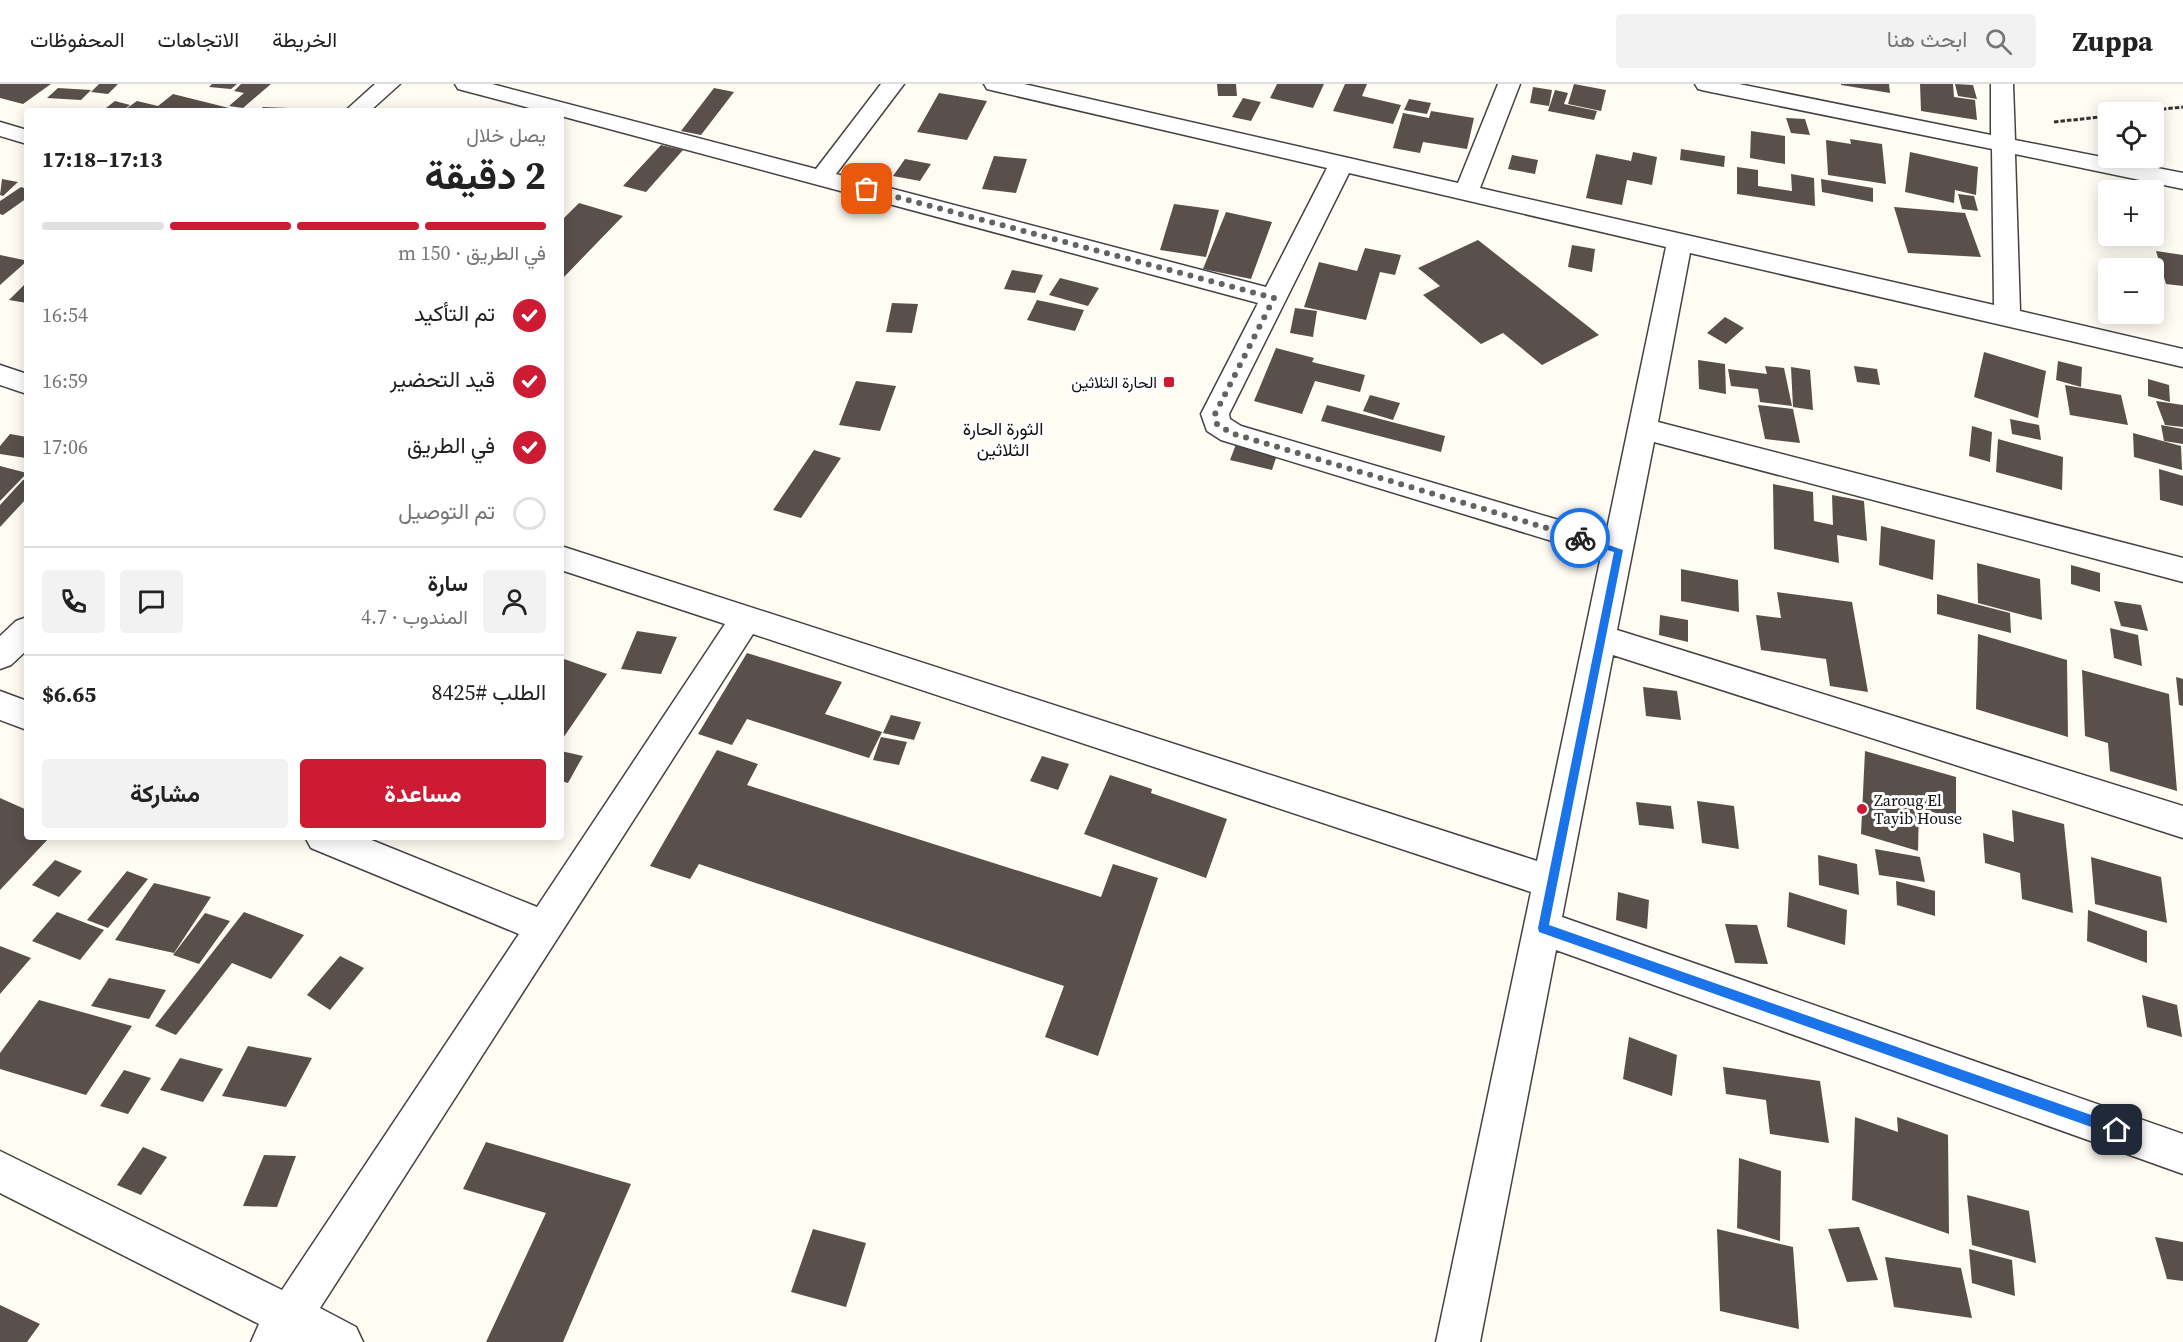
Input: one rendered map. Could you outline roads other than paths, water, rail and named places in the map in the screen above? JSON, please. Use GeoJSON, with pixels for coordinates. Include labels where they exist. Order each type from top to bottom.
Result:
{"type":"FeatureCollection","features":[{"type":"Feature","properties":{"kind":"street"},"geometry":{"type":"LineString","coordinates":[[360,108],[389,84]]}},
{"type":"Feature","properties":{"kind":"street"},"geometry":{"type":"LineString","coordinates":[[466,84],[558,108]]}},
{"type":"Feature","properties":{"kind":"street"},"geometry":{"type":"LineString","coordinates":[[822,177],[893,84]]}},
{"type":"Feature","properties":{"kind":"street"},"geometry":{"type":"LineString","coordinates":[[994,84],[1021,87],[1342,163],[1466,195],[2183,358]]}},
{"type":"Feature","properties":{"kind":"street"},"geometry":{"type":"LineString","coordinates":[[1466,195],[1509,84]]}},
{"type":"Feature","properties":{"kind":"street"},"geometry":{"type":"LineString","coordinates":[[1706,84],[2183,181]]}},
{"type":"Feature","properties":{"kind":"street"},"geometry":{"type":"LineString","coordinates":[[2002,84],[2007,317]]}},
{"type":"Feature","properties":{"kind":"street"},"geometry":{"type":"LineString","coordinates":[[564,110],[1274,298]]}},
{"type":"Feature","properties":{"kind":"street"},"geometry":{"type":"LineString","coordinates":[[0,129],[24,136]]}},
{"type":"Feature","properties":{"kind":"street"},"geometry":{"type":"LineString","coordinates":[[1342,163],[1215,414],[1217,424],[1231,433],[1619,550]]}},
{"type":"Feature","properties":{"kind":"street"},"geometry":{"type":"LineString","coordinates":[[1462,1341],[1680,242]]}},
{"type":"Feature","properties":{"kind":"street"},"geometry":{"type":"LineString","coordinates":[[1644,429],[2183,570]]}},
{"type":"Feature","properties":{"kind":"street"},"geometry":{"type":"LineString","coordinates":[[564,559],[1552,882]]}},
{"type":"Feature","properties":{"kind":"street"},"geometry":{"type":"LineString","coordinates":[[282,1329],[746,618]]}},
{"type":"Feature","properties":{"kind":"street"},"geometry":{"type":"LineString","coordinates":[[0,656],[24,633]]}},
{"type":"Feature","properties":{"kind":"street"},"geometry":{"type":"LineString","coordinates":[[1601,638],[2183,822]]}},
{"type":"Feature","properties":{"kind":"street"},"geometry":{"type":"LineString","coordinates":[[0,705],[24,715]]}},
{"type":"Feature","properties":{"kind":"street"},"geometry":{"type":"LineString","coordinates":[[330,840],[544,927]]}},
{"type":"Feature","properties":{"kind":"street"},"geometry":{"type":"LineString","coordinates":[[1543,928],[2183,1154]]}},
{"type":"Feature","properties":{"kind":"street"},"geometry":{"type":"LineString","coordinates":[[0,1171],[282,1329],[341,1342]]}},
{"type":"Feature","properties":{"kind":"place","name":"الحارة الثلاثين"},"geometry":{"type":"Point","coordinates":[1169,382]}},
{"type":"Feature","properties":{"kind":"place","name":"Zaroug El Tayib House"},"geometry":{"type":"Point","coordinates":[1862,809]}},
{"type":"Feature","properties":{"kind":"district","name":"الثورة الحارة الثلاثين"},"geometry":{"type":"Point","coordinates":[1003,439]}}]}
